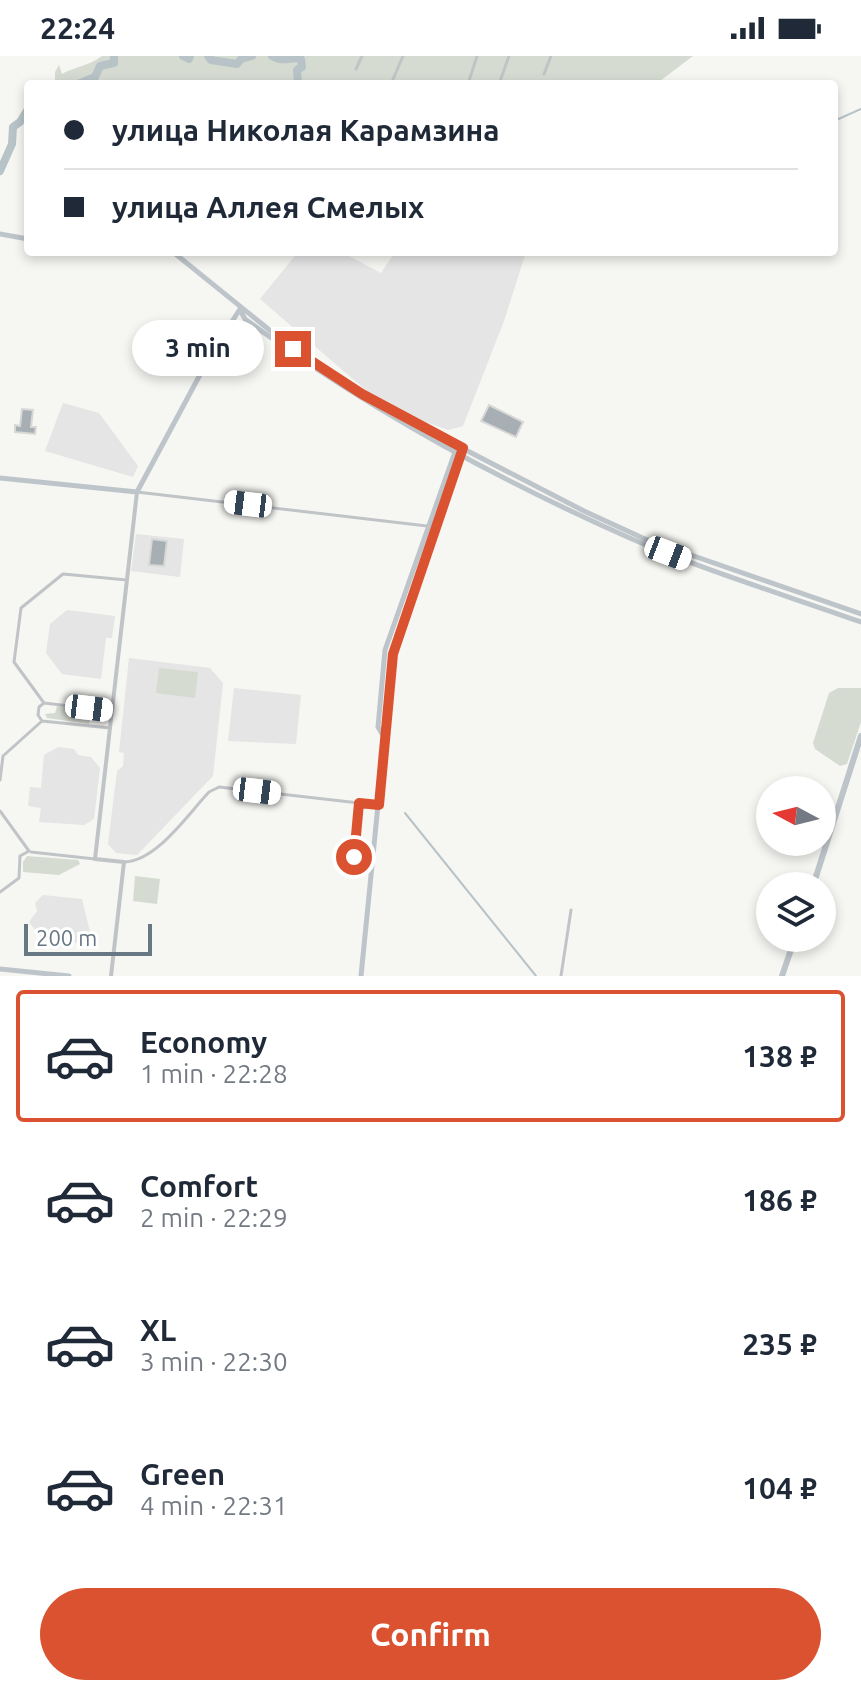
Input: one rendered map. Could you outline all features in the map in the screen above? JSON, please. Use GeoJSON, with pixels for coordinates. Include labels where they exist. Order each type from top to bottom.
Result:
{"type":"FeatureCollection","features":[{"type":"Feature","properties":{"kind":"main road"},"geometry":{"type":"LineString","coordinates":[[0,235],[24,238]]}},
{"type":"Feature","properties":{"kind":"main road"},"geometry":{"type":"LineString","coordinates":[[178,256],[240,309],[345,384],[459,449],[632,539],[861,622]]}},
{"type":"Feature","properties":{"kind":"main road"},"geometry":{"type":"LineString","coordinates":[[0,478],[137,492],[209,358],[240,309]]}},
{"type":"Feature","properties":{"kind":"main road"},"geometry":{"type":"LineString","coordinates":[[385,738],[378,727],[385,650],[424,553],[430,526],[459,449]]}},
{"type":"Feature","properties":{"kind":"main road"},"geometry":{"type":"LineString","coordinates":[[361,976],[393,654],[459,449]]}},
{"type":"Feature","properties":{"kind":"main road"},"geometry":{"type":"LineString","coordinates":[[459,449],[645,539],[861,614]]}},
{"type":"Feature","properties":{"kind":"main road"},"geometry":{"type":"LineString","coordinates":[[378,727],[386,728]]}},
{"type":"Feature","properties":{"kind":"main road"},"geometry":{"type":"LineString","coordinates":[[817,872],[861,736]]}},
{"type":"Feature","properties":{"kind":"main road"},"geometry":{"type":"LineString","coordinates":[[782,976],[790,952]]}},
{"type":"Feature","properties":{"kind":"main road"},"geometry":{"type":"LineString","coordinates":[[0,969],[69,976]]}},
{"type":"Feature","properties":{"kind":"street"},"geometry":{"type":"LineString","coordinates":[[356,69],[362,56]]}},
{"type":"Feature","properties":{"kind":"street"},"geometry":{"type":"LineString","coordinates":[[393,80],[403,56]]}},
{"type":"Feature","properties":{"kind":"street"},"geometry":{"type":"LineString","coordinates":[[469,80],[477,56]]}},
{"type":"Feature","properties":{"kind":"street"},"geometry":{"type":"LineString","coordinates":[[500,80],[509,56]]}},
{"type":"Feature","properties":{"kind":"street"},"geometry":{"type":"LineString","coordinates":[[544,74],[551,56]]}},
{"type":"Feature","properties":{"kind":"street"},"geometry":{"type":"LineString","coordinates":[[95,859],[137,492],[430,526]]}},
{"type":"Feature","properties":{"kind":"street"},"geometry":{"type":"LineString","coordinates":[[44,703],[14,662],[21,608],[63,574],[127,580]]}},
{"type":"Feature","properties":{"kind":"street"},"geometry":{"type":"LineString","coordinates":[[42,721],[38,715],[39,707],[44,703],[112,711]]}},
{"type":"Feature","properties":{"kind":"street"},"geometry":{"type":"LineString","coordinates":[[0,780],[3,756],[42,721],[110,728]]}},
{"type":"Feature","properties":{"kind":"street"},"geometry":{"type":"LineString","coordinates":[[0,892],[19,878],[20,856],[29,851],[124,862],[141,860],[153,852],[209,792],[219,787],[379,805]]}},
{"type":"Feature","properties":{"kind":"street"},"geometry":{"type":"LineString","coordinates":[[354,857],[359,803]]}},
{"type":"Feature","properties":{"kind":"street"},"geometry":{"type":"LineString","coordinates":[[0,811],[29,851]]}},
{"type":"Feature","properties":{"kind":"street"},"geometry":{"type":"LineString","coordinates":[[111,976],[124,862]]}},
{"type":"Feature","properties":{"kind":"street"},"geometry":{"type":"LineString","coordinates":[[561,976],[571,910]]}},
{"type":"Feature","properties":{"kind":"shaded area"},"geometry":{"type":"Polygon","coordinates":[[[102,56],[693,56],[661,80],[55,80],[59,65],[62,74],[102,56]]]}},
{"type":"Feature","properties":{"kind":"shaded area"},"geometry":{"type":"Polygon","coordinates":[[[295,256],[349,256],[381,273],[392,256],[525,256],[504,321],[463,426],[448,430],[401,413],[368,392],[260,299],[295,256]]]}},
{"type":"Feature","properties":{"kind":"shaded area"},"geometry":{"type":"Polygon","coordinates":[[[63,403],[99,413],[138,466],[133,477],[45,451],[63,403]]]}},
{"type":"Feature","properties":{"kind":"shaded area"},"geometry":{"type":"Polygon","coordinates":[[[136,534],[184,539],[180,577],[131,571],[136,534]]]}},
{"type":"Feature","properties":{"kind":"shaded area"},"geometry":{"type":"Polygon","coordinates":[[[67,610],[115,616],[112,638],[106,638],[101,679],[62,674],[46,653],[50,624],[67,610]]]}},
{"type":"Feature","properties":{"kind":"shaded area"},"geometry":{"type":"Polygon","coordinates":[[[129,658],[210,668],[223,683],[213,776],[137,855],[116,853],[108,844],[117,771],[123,766],[124,753],[119,752],[129,658]]]}},
{"type":"Feature","properties":{"kind":"shaded area"},"geometry":{"type":"Polygon","coordinates":[[[159,668],[198,672],[195,698],[156,693],[159,668]]]}},
{"type":"Feature","properties":{"kind":"shaded area"},"geometry":{"type":"Polygon","coordinates":[[[234,688],[301,695],[296,744],[228,741],[234,688]]]}},
{"type":"Feature","properties":{"kind":"shaded area"},"geometry":{"type":"Polygon","coordinates":[[[838,688],[861,688],[861,722],[847,764],[840,766],[815,749],[813,743],[829,693],[838,688]]]}},
{"type":"Feature","properties":{"kind":"shaded area"},"geometry":{"type":"Polygon","coordinates":[[[57,706],[101,712],[100,716],[91,716],[89,724],[47,718],[45,714],[55,713],[57,706]]]}},
{"type":"Feature","properties":{"kind":"shaded area"},"geometry":{"type":"Polygon","coordinates":[[[58,747],[74,749],[78,755],[91,757],[100,768],[94,819],[84,825],[39,822],[41,808],[28,806],[30,787],[41,788],[44,755],[58,747]]]}},
{"type":"Feature","properties":{"kind":"shaded area"},"geometry":{"type":"Polygon","coordinates":[[[27,856],[78,860],[80,864],[59,875],[23,872],[23,862],[27,856]]]}},
{"type":"Feature","properties":{"kind":"shaded area"},"geometry":{"type":"Polygon","coordinates":[[[135,876],[160,879],[157,904],[133,901],[135,876]]]}},
{"type":"Feature","properties":{"kind":"shaded area"},"geometry":{"type":"Polygon","coordinates":[[[43,895],[82,899],[90,932],[68,948],[60,947],[55,941],[48,947],[29,922],[37,911],[35,903],[43,895]]]}},
{"type":"Feature","properties":{"kind":"building"},"geometry":{"type":"Polygon","coordinates":[[[489,405],[523,422],[516,437],[481,421],[489,405]]]}},
{"type":"Feature","properties":{"kind":"building"},"geometry":{"type":"Polygon","coordinates":[[[22,409],[33,410],[31,427],[36,427],[35,434],[15,432],[15,425],[20,426],[22,409]]]}},
{"type":"Feature","properties":{"kind":"building"},"geometry":{"type":"Polygon","coordinates":[[[152,539],[167,541],[164,566],[149,565],[152,539]]]}},
{"type":"Feature","properties":{"kind":"waterway"},"geometry":{"type":"LineString","coordinates":[[88,80],[95,77],[100,66],[114,63],[114,56]]}},
{"type":"Feature","properties":{"kind":"waterway"},"geometry":{"type":"LineString","coordinates":[[183,56],[189,59],[190,56]]}},
{"type":"Feature","properties":{"kind":"waterway"},"geometry":{"type":"LineString","coordinates":[[208,56],[211,60],[237,64],[241,59],[252,56]]}},
{"type":"Feature","properties":{"kind":"waterway"},"geometry":{"type":"LineString","coordinates":[[272,56],[301,59],[298,80]]}},
{"type":"Feature","properties":{"kind":"waterway"},"geometry":{"type":"LineString","coordinates":[[838,119],[861,109]]}},
{"type":"Feature","properties":{"kind":"waterway"},"geometry":{"type":"LineString","coordinates":[[0,171],[12,144],[13,127],[24,116]]}},
{"type":"Feature","properties":{"kind":"waterway"},"geometry":{"type":"LineString","coordinates":[[405,813],[536,976]]}},
{"type":"Feature","properties":{"kind":"route"},"geometry":{"type":"LineString","coordinates":[[293,349],[394,413],[463,448],[393,654],[379,805],[359,803],[354,857]]}}]}
